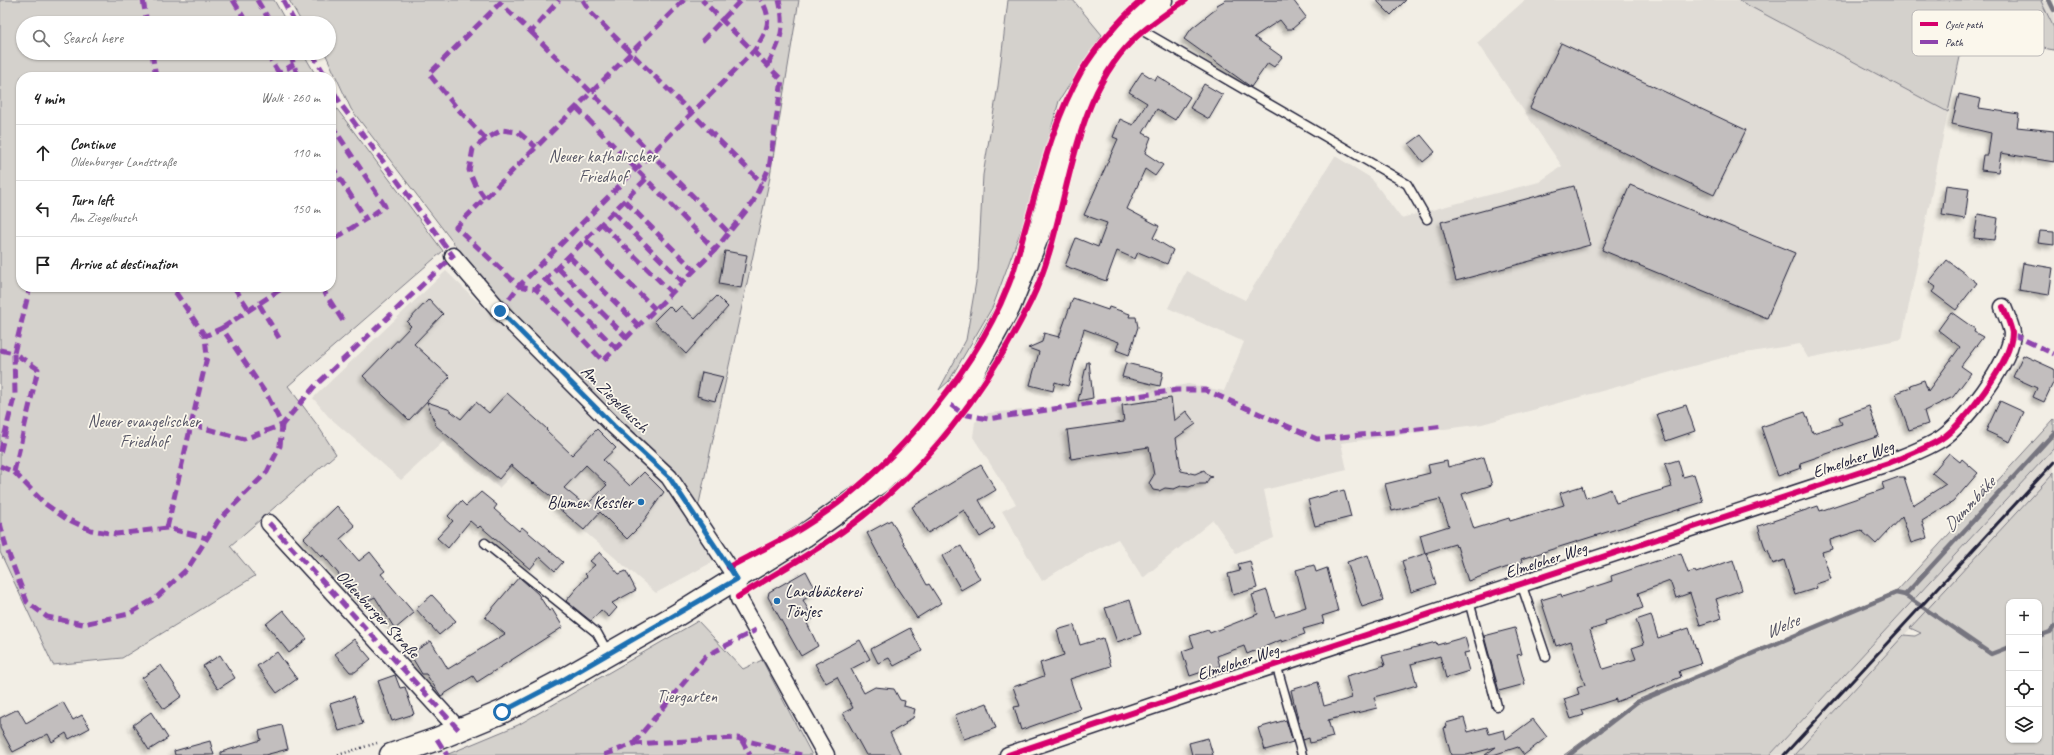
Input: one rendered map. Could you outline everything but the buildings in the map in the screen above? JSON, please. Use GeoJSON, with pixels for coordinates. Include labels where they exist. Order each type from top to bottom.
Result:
{"type":"FeatureCollection","features":[{"type":"Feature","properties":{"kind":"main road"},"geometry":{"type":"LineString","coordinates":[[385,749],[459,730],[502,712],[609,654],[737,579],[804,536],[881,481],[912,452],[951,405],[972,374],[1009,307],[1042,225],[1070,121],[1086,85],[1110,50],[1134,23],[1161,0]]}},
{"type":"Feature","properties":{"kind":"street","name":"Am Ziegelbusch"},"geometry":{"type":"LineString","coordinates":[[453,256],[500,311],[614,426],[669,477],[737,579]]}},
{"type":"Feature","properties":{"kind":"street","name":"Elmeloher Weg"},"geometry":{"type":"LineString","coordinates":[[1008,755],[1276,664],[1891,462],[1917,452],[1942,438],[1962,420],[1997,374],[2006,354],[2012,334],[2003,307]]}},
{"type":"Feature","properties":{"kind":"street","name":"Oldenburger Straße"},"geometry":{"type":"LineString","coordinates":[[269,523],[459,730]]}},
{"type":"Feature","properties":{"kind":"street"},"geometry":{"type":"LineString","coordinates":[[737,579],[739,600],[826,755]]}},
{"type":"Feature","properties":{"kind":"lane"},"geometry":{"type":"LineString","coordinates":[[1134,23],[1143,31],[1407,184],[1427,219]]}},
{"type":"Feature","properties":{"kind":"lane"},"geometry":{"type":"LineString","coordinates":[[485,543],[596,633],[609,654]]}},
{"type":"Feature","properties":{"kind":"lane"},"geometry":{"type":"LineString","coordinates":[[1521,583],[1546,657]]}},
{"type":"Feature","properties":{"kind":"lane"},"geometry":{"type":"LineString","coordinates":[[1469,600],[1497,706]]}},
{"type":"Feature","properties":{"kind":"lane"},"geometry":{"type":"LineString","coordinates":[[1276,664],[1302,755]]}},
{"type":"Feature","properties":{"kind":"path"},"geometry":{"type":"LineString","coordinates":[[338,755],[385,749]]}},
{"type":"Feature","properties":{"kind":"shaded area"},"geometry":{"type":"Polygon","coordinates":[[[1525,0],[1738,0],[1948,112],[1902,339],[1808,358],[1800,344],[1733,355],[1482,424],[1341,443],[1347,470],[1264,490],[1274,538],[1236,553],[1213,520],[1143,578],[1118,539],[1074,561],[1042,581],[1002,511],[1016,504],[973,437],[975,422],[988,413],[1075,405],[1188,384],[1224,391],[1244,342],[1168,308],[1186,271],[1245,300],[1335,156],[1371,178],[1401,218],[1539,182],[1562,166],[1477,43],[1525,0]]]}},
{"type":"Feature","properties":{"kind":"shaded area"},"geometry":{"type":"Polygon","coordinates":[[[2054,0],[2054,28],[2041,1],[2054,0]]]}},
{"type":"Feature","properties":{"kind":"shaded area"},"geometry":{"type":"Polygon","coordinates":[[[446,271],[672,490],[718,559],[656,593],[515,472],[499,488],[443,442],[401,480],[328,416],[313,398],[446,271]]]}},
{"type":"Feature","properties":{"kind":"shaded area"},"geometry":{"type":"Polygon","coordinates":[[[2054,448],[2054,472],[1794,755],[1770,755],[2054,448]]]}},
{"type":"Feature","properties":{"kind":"green space","name":"Neuer evangelischer Friedhof"},"geometry":{"type":"Polygon","coordinates":[[[0,0],[274,0],[283,16],[16,16],[16,60],[307,60],[314,72],[16,72],[16,292],[336,292],[336,108],[443,251],[288,386],[318,426],[336,454],[230,546],[255,576],[122,658],[53,665],[0,552],[0,0]]]}},
{"type":"Feature","properties":{"kind":"green space","name":"Neuer katholischer Friedhof"},"geometry":{"type":"Polygon","coordinates":[[[289,0],[799,0],[769,182],[698,508],[511,318],[351,109],[336,77],[336,72],[334,72],[328,60],[336,60],[336,16],[298,16],[289,0]]]}},
{"type":"Feature","properties":{"kind":"green space"},"geometry":{"type":"Polygon","coordinates":[[[1008,0],[1073,0],[1102,35],[1059,101],[1028,211],[993,306],[949,381],[939,390],[966,340],[978,270],[983,175],[998,86],[1008,0]]]}},
{"type":"Feature","properties":{"kind":"green space"},"geometry":{"type":"Polygon","coordinates":[[[1738,0],[2043,0],[2041,1],[2054,28],[2054,50],[2044,48],[2044,10],[1912,10],[1912,56],[1960,56],[1948,112],[1738,0]]]}},
{"type":"Feature","properties":{"kind":"green space"},"geometry":{"type":"Polygon","coordinates":[[[2054,419],[2054,448],[1770,755],[1564,755],[1638,701],[1897,591],[2054,419]]]}},
{"type":"Feature","properties":{"kind":"green space"},"geometry":{"type":"Polygon","coordinates":[[[2054,472],[2054,755],[1794,755],[1904,635],[1915,636],[1921,633],[1910,628],[2054,472]]]}},
{"type":"Feature","properties":{"kind":"green space","name":"Tiergarten"},"geometry":{"type":"Polygon","coordinates":[[[698,621],[743,669],[762,660],[812,755],[446,755],[518,725],[698,621]]]}},
{"type":"Feature","properties":{"kind":"waterway","name":"Dummbäke"},"geometry":{"type":"LineString","coordinates":[[2049,0],[2054,10]]}},
{"type":"Feature","properties":{"kind":"waterway","name":"Dummbäke"},"geometry":{"type":"LineString","coordinates":[[1905,595],[2054,433]]}},
{"type":"Feature","properties":{"kind":"waterway","name":"Welse"},"geometry":{"type":"LineString","coordinates":[[1569,755],[1637,702],[1896,593],[1905,595],[1991,654],[2006,648]]}},
{"type":"Feature","properties":{"kind":"waterway","name":"Welse"},"geometry":{"type":"LineString","coordinates":[[2042,635],[2050,632],[2054,627]]}},
{"type":"Feature","properties":{"kind":"railway"},"geometry":{"type":"LineString","coordinates":[[1784,755],[2054,462]]}},
{"type":"Feature","properties":{"kind":"marked path"},"geometry":{"type":"LineString","coordinates":[[143,0],[146,16]]}},
{"type":"Feature","properties":{"kind":"marked path"},"geometry":{"type":"LineString","coordinates":[[233,0],[243,16]]}},
{"type":"Feature","properties":{"kind":"marked path"},"geometry":{"type":"LineString","coordinates":[[257,0],[267,16]]}},
{"type":"Feature","properties":{"kind":"marked path"},"geometry":{"type":"LineString","coordinates":[[283,0],[291,16]]}},
{"type":"Feature","properties":{"kind":"marked path"},"geometry":{"type":"LineString","coordinates":[[486,139],[456,107],[429,74],[500,3],[531,32],[559,0]]}},
{"type":"Feature","properties":{"kind":"marked path"},"geometry":{"type":"LineString","coordinates":[[583,0],[591,13],[762,183]]}},
{"type":"Feature","properties":{"kind":"marked path"},"geometry":{"type":"LineString","coordinates":[[684,0],[456,227],[519,286],[754,51],[765,32],[768,20],[765,7],[761,0]]}},
{"type":"Feature","properties":{"kind":"marked path"},"geometry":{"type":"LineString","coordinates":[[576,107],[715,250],[753,202],[769,168],[782,80],[702,0]]}},
{"type":"Feature","properties":{"kind":"marked path"},"geometry":{"type":"LineString","coordinates":[[702,41],[741,0]]}},
{"type":"Feature","properties":{"kind":"marked path"},"geometry":{"type":"LineString","coordinates":[[768,65],[781,34],[782,18],[779,0]]}},
{"type":"Feature","properties":{"kind":"marked path"},"geometry":{"type":"LineString","coordinates":[[531,32],[729,233]]}},
{"type":"Feature","properties":{"kind":"marked path"},"geometry":{"type":"LineString","coordinates":[[153,60],[155,72]]}},
{"type":"Feature","properties":{"kind":"marked path"},"geometry":{"type":"LineString","coordinates":[[271,60],[278,72]]}},
{"type":"Feature","properties":{"kind":"marked path"},"geometry":{"type":"LineString","coordinates":[[292,60],[297,72]]}},
{"type":"Feature","properties":{"kind":"marked path"},"geometry":{"type":"LineString","coordinates":[[316,60],[323,72]]}},
{"type":"Feature","properties":{"kind":"marked path"},"geometry":{"type":"LineString","coordinates":[[282,72],[294,64]]}},
{"type":"Feature","properties":{"kind":"marked path"},"geometry":{"type":"LineString","coordinates":[[193,425],[244,439],[282,425],[314,387],[453,256],[342,106],[336,96]]}},
{"type":"Feature","properties":{"kind":"marked path"},"geometry":{"type":"LineString","coordinates":[[485,198],[475,184],[469,170],[473,149],[486,139],[502,130],[518,132],[536,147]]}},
{"type":"Feature","properties":{"kind":"marked path"},"geometry":{"type":"LineString","coordinates":[[336,132],[385,206],[366,219]]}},
{"type":"Feature","properties":{"kind":"marked path"},"geometry":{"type":"LineString","coordinates":[[336,173],[366,219],[336,238]]}},
{"type":"Feature","properties":{"kind":"marked path"},"geometry":{"type":"LineString","coordinates":[[646,179],[536,289],[603,361],[715,250]]}},
{"type":"Feature","properties":{"kind":"marked path"},"geometry":{"type":"LineString","coordinates":[[625,201],[694,270]]}},
{"type":"Feature","properties":{"kind":"marked path"},"geometry":{"type":"LineString","coordinates":[[613,212],[683,282]]}},
{"type":"Feature","properties":{"kind":"marked path"},"geometry":{"type":"LineString","coordinates":[[602,224],[672,293]]}},
{"type":"Feature","properties":{"kind":"marked path"},"geometry":{"type":"LineString","coordinates":[[586,240],[655,309]]}},
{"type":"Feature","properties":{"kind":"marked path"},"geometry":{"type":"LineString","coordinates":[[569,256],[639,326]]}},
{"type":"Feature","properties":{"kind":"marked path"},"geometry":{"type":"LineString","coordinates":[[558,268],[627,338]]}},
{"type":"Feature","properties":{"kind":"marked path"},"geometry":{"type":"LineString","coordinates":[[546,279],[616,348]]}},
{"type":"Feature","properties":{"kind":"marked path"},"geometry":{"type":"LineString","coordinates":[[500,311],[519,286],[536,289]]}},
{"type":"Feature","properties":{"kind":"marked path"},"geometry":{"type":"LineString","coordinates":[[14,472],[38,369],[14,353],[29,292]]}},
{"type":"Feature","properties":{"kind":"marked path"},"geometry":{"type":"LineString","coordinates":[[167,528],[207,357],[205,336],[174,292]]}},
{"type":"Feature","properties":{"kind":"marked path"},"geometry":{"type":"LineString","coordinates":[[237,292],[250,311]]}},
{"type":"Feature","properties":{"kind":"marked path"},"geometry":{"type":"LineString","coordinates":[[222,328],[276,292]]}},
{"type":"Feature","properties":{"kind":"marked path"},"geometry":{"type":"LineString","coordinates":[[324,292],[343,321]]}},
{"type":"Feature","properties":{"kind":"marked path"},"geometry":{"type":"LineString","coordinates":[[259,304],[279,338]]}},
{"type":"Feature","properties":{"kind":"marked path"},"geometry":{"type":"LineString","coordinates":[[0,523],[6,547],[27,602],[47,617],[83,624],[129,614],[156,598],[188,568],[218,521],[267,472],[280,446],[282,425],[268,397],[222,328],[205,336]]}},
{"type":"Feature","properties":{"kind":"marked path"},"geometry":{"type":"LineString","coordinates":[[2012,334],[2054,354]]}},
{"type":"Feature","properties":{"kind":"marked path"},"geometry":{"type":"LineString","coordinates":[[0,350],[14,353],[15,394],[0,453]]}},
{"type":"Feature","properties":{"kind":"marked path"},"geometry":{"type":"LineString","coordinates":[[951,405],[963,414],[988,419],[1177,390],[1205,390],[1317,439],[1444,426]]}},
{"type":"Feature","properties":{"kind":"marked path"},"geometry":{"type":"LineString","coordinates":[[0,466],[14,472],[44,503],[65,518],[91,530],[116,534],[167,528],[207,538]]}},
{"type":"Feature","properties":{"kind":"marked path"},"geometry":{"type":"LineString","coordinates":[[269,523],[459,730]]}},
{"type":"Feature","properties":{"kind":"marked path"},"geometry":{"type":"LineString","coordinates":[[633,744],[706,656],[756,630]]}},
{"type":"Feature","properties":{"kind":"marked path"},"geometry":{"type":"LineString","coordinates":[[604,755],[633,744],[737,738],[801,755]]}},
{"type":"Feature","properties":{"kind":"marked path"},"geometry":{"type":"LineString","coordinates":[[437,739],[447,755]]}},
{"type":"Feature","properties":{"kind":"marked path"},"geometry":{"type":"LineString","coordinates":[[741,739],[750,755]]}},
{"type":"Feature","properties":{"kind":"cycle path"},"geometry":{"type":"LineString","coordinates":[[729,567],[790,535],[823,514],[856,488],[888,459],[918,427],[946,393],[971,358],[992,322],[1008,286],[1056,125],[1072,89],[1081,72],[1101,43],[1125,16],[1142,0]]}},
{"type":"Feature","properties":{"kind":"cycle path"},"geometry":{"type":"LineString","coordinates":[[738,597],[830,540],[873,508],[900,484],[926,457],[974,398],[1014,334],[1031,301],[1044,269],[1081,131],[1094,98],[1111,67],[1133,40],[1152,24],[1186,0]]}},
{"type":"Feature","properties":{"kind":"cycle path"},"geometry":{"type":"LineString","coordinates":[[1008,755],[1232,679],[1891,462],[1923,449],[1950,432],[1973,407],[1995,375],[2010,345],[2012,333],[2010,323],[2003,307]]}},
{"type":"Feature","properties":{"kind":"place","name":"Blumen Kessler"},"geometry":{"type":"Point","coordinates":[641,502]}},
{"type":"Feature","properties":{"kind":"place","name":"Landbäckerei Tönjes"},"geometry":{"type":"Point","coordinates":[777,601]}},
{"type":"Feature","properties":{"kind":"route"},"geometry":{"type":"LineString","coordinates":[[500,311],[614,426],[669,477],[737,579],[563,680],[502,712]]}}]}
